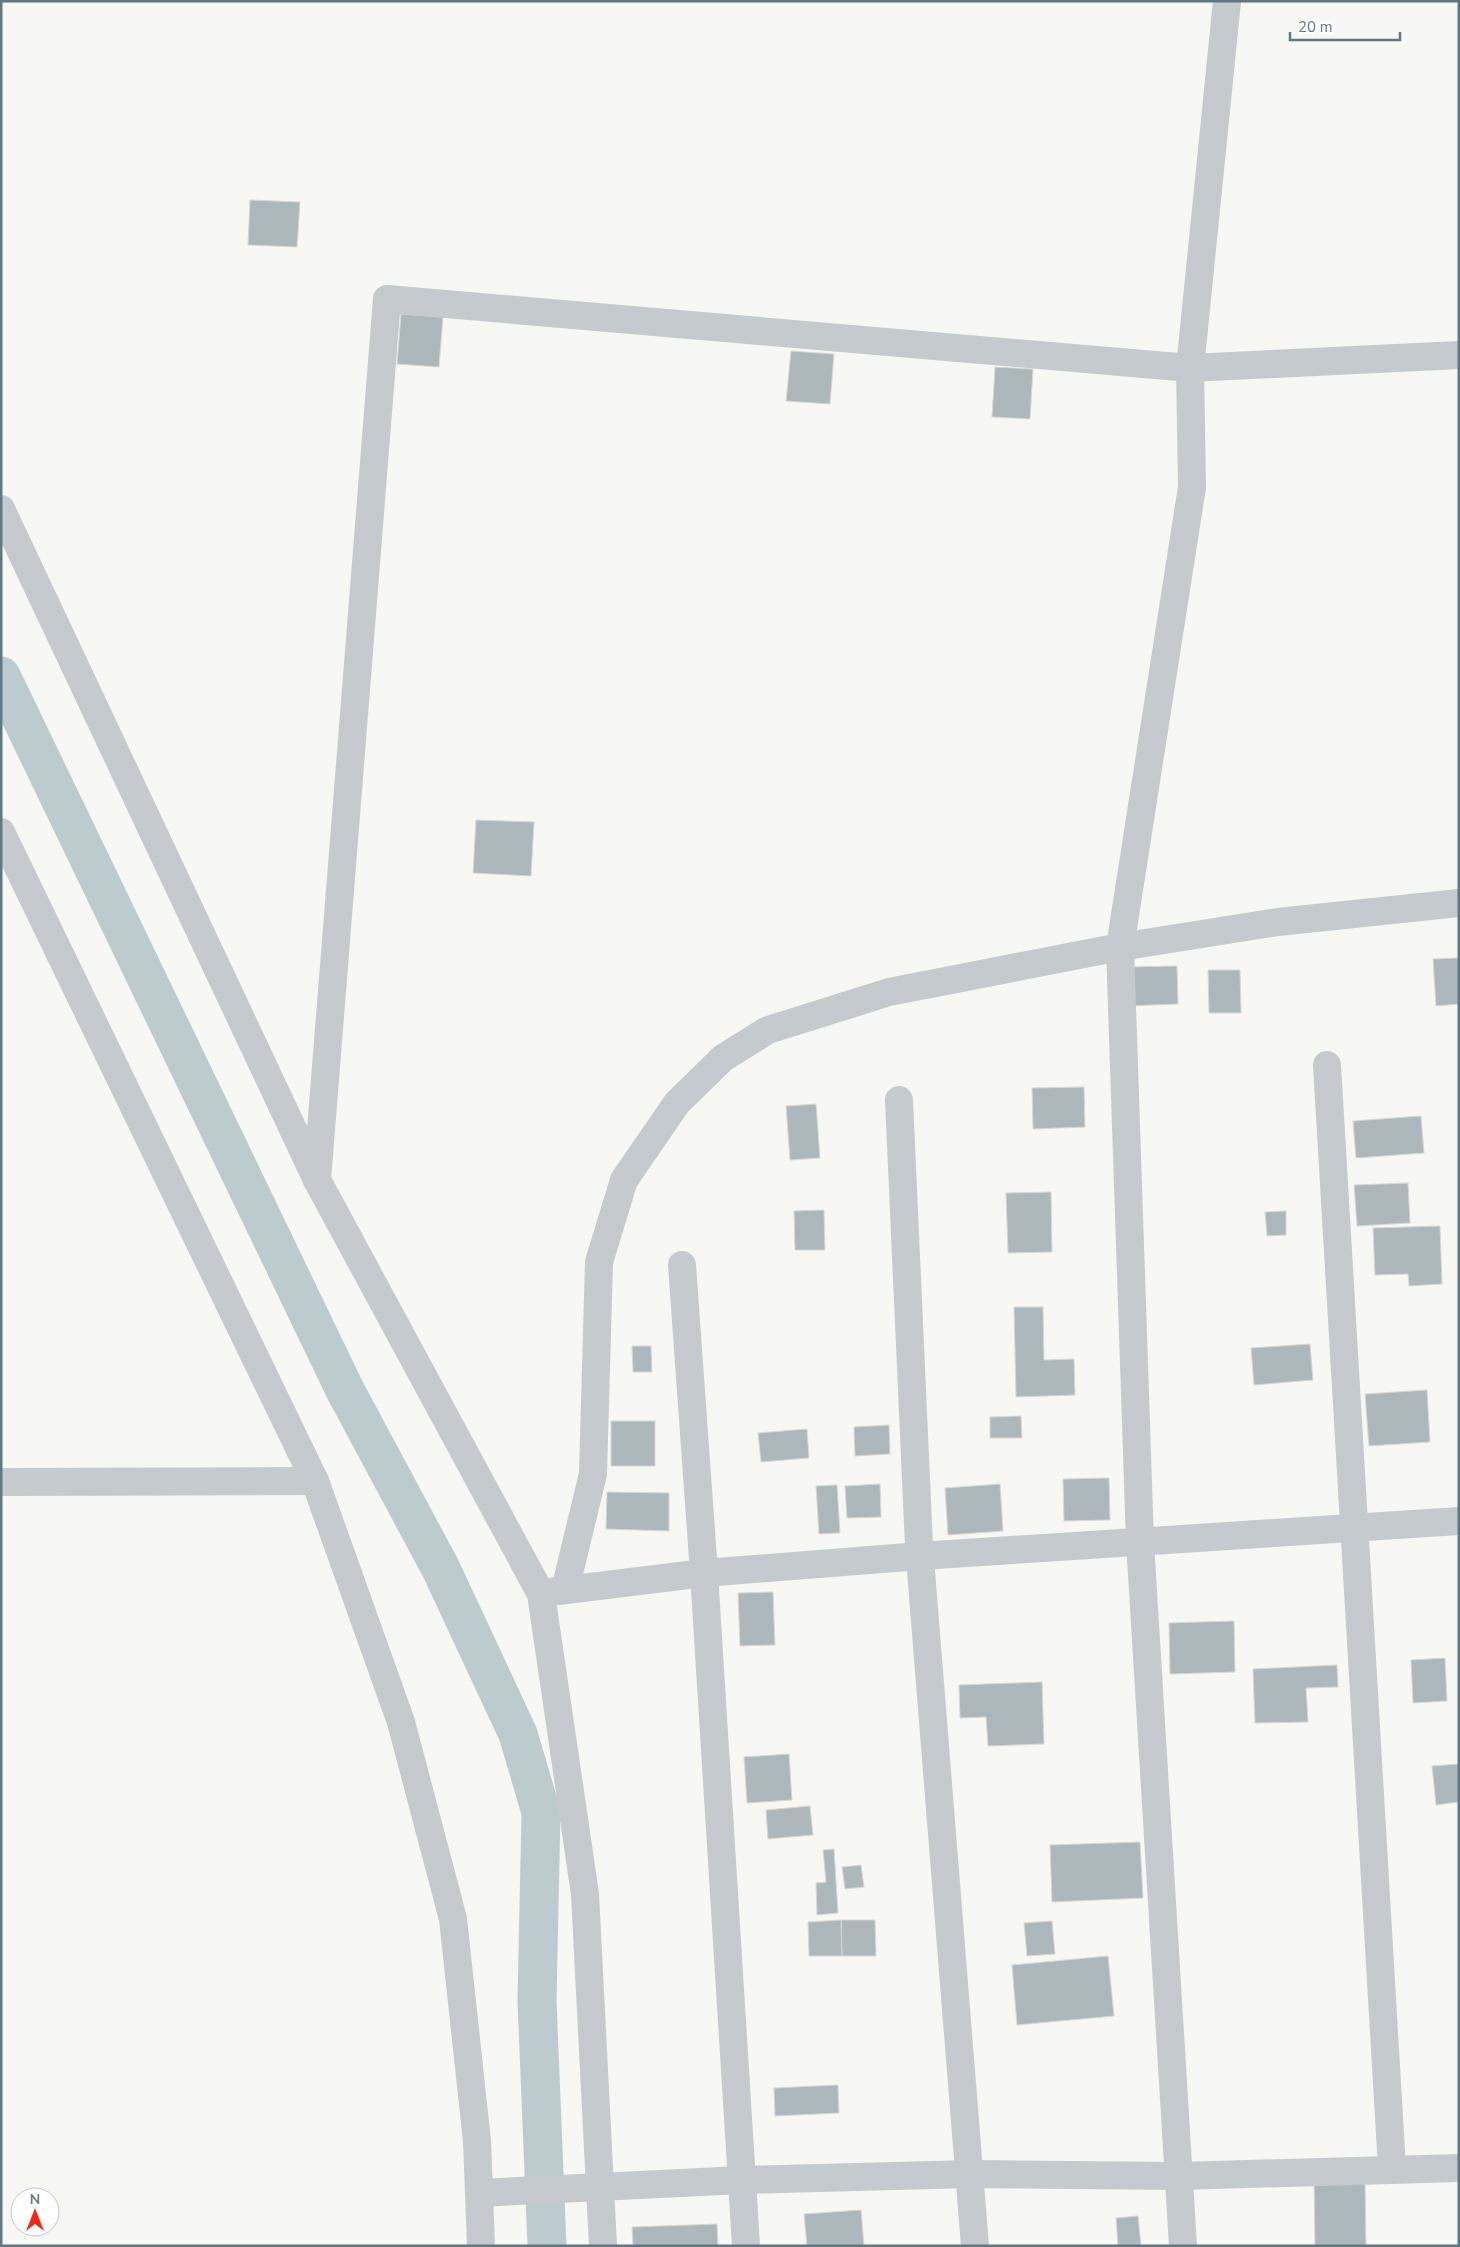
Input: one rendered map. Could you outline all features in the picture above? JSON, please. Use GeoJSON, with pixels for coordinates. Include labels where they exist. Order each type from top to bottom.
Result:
{"type":"FeatureCollection","features":[{"type":"Feature","properties":{"kind":"street"},"geometry":{"type":"LineString","coordinates":[[1183,2246],[1140,1542],[1120,947],[1192,487],[1190,368],[1227,1]]}},
{"type":"Feature","properties":{"kind":"street"},"geometry":{"type":"LineString","coordinates":[[316,1180],[387,299],[1190,368],[1459,356]]}},
{"type":"Feature","properties":{"kind":"street"},"geometry":{"type":"LineString","coordinates":[[1,509],[316,1180],[553,1592],[585,1894],[603,2246]]}},
{"type":"Feature","properties":{"kind":"street"},"geometry":{"type":"LineString","coordinates":[[1,832],[315,1481],[401,1722],[454,1918],[477,2141],[481,2246]]}},
{"type":"Feature","properties":{"kind":"street"},"geometry":{"type":"LineString","coordinates":[[553,1592],[593,1474],[598,1262],[624,1180],[677,1103],[722,1058],[768,1030],[889,992],[1120,947],[1278,922],[1459,902]]}},
{"type":"Feature","properties":{"kind":"street"},"geometry":{"type":"LineString","coordinates":[[1328,1065],[1392,2168]]}},
{"type":"Feature","properties":{"kind":"street"},"geometry":{"type":"LineString","coordinates":[[899,1100],[920,1556],[971,2174],[975,2246]]}},
{"type":"Feature","properties":{"kind":"street"},"geometry":{"type":"LineString","coordinates":[[682,1265],[704,1573],[746,2246]]}},
{"type":"Feature","properties":{"kind":"street"},"geometry":{"type":"LineString","coordinates":[[1,1482],[315,1481]]}},
{"type":"Feature","properties":{"kind":"street"},"geometry":{"type":"LineString","coordinates":[[553,1592],[704,1573],[920,1556],[1459,1521]]}},
{"type":"Feature","properties":{"kind":"street"},"geometry":{"type":"LineString","coordinates":[[479,2193],[741,2180],[971,2174],[1179,2176],[1392,2168],[1459,2168]]}},
{"type":"Feature","properties":{"kind":"building"},"geometry":{"type":"Polygon","coordinates":[[[250,200],[300,202],[297,247],[248,245],[250,200]]]}},
{"type":"Feature","properties":{"kind":"building"},"geometry":{"type":"Polygon","coordinates":[[[401,314],[443,317],[439,367],[397,364],[401,314]]]}},
{"type":"Feature","properties":{"kind":"building"},"geometry":{"type":"Polygon","coordinates":[[[791,351],[834,354],[830,404],[786,401],[791,351]]]}},
{"type":"Feature","properties":{"kind":"building"},"geometry":{"type":"Polygon","coordinates":[[[995,367],[1033,369],[1030,419],[992,417],[995,367]]]}},
{"type":"Feature","properties":{"kind":"building"},"geometry":{"type":"Polygon","coordinates":[[[476,820],[534,822],[531,876],[473,873],[476,820]]]}},
{"type":"Feature","properties":{"kind":"building"},"geometry":{"type":"Polygon","coordinates":[[[1459,958],[1459,1004],[1436,1006],[1433,959],[1459,958]]]}},
{"type":"Feature","properties":{"kind":"building"},"geometry":{"type":"Polygon","coordinates":[[[1177,966],[1178,1004],[1128,1006],[1127,967],[1177,966]]]}},
{"type":"Feature","properties":{"kind":"building"},"geometry":{"type":"Polygon","coordinates":[[[1208,970],[1240,970],[1241,1013],[1209,1013],[1208,970]]]}},
{"type":"Feature","properties":{"kind":"building"},"geometry":{"type":"Polygon","coordinates":[[[1084,1087],[1085,1127],[1033,1129],[1032,1088],[1084,1087]]]}},
{"type":"Feature","properties":{"kind":"building"},"geometry":{"type":"Polygon","coordinates":[[[816,1104],[820,1158],[790,1160],[786,1106],[816,1104]]]}},
{"type":"Feature","properties":{"kind":"building"},"geometry":{"type":"Polygon","coordinates":[[[1421,1116],[1424,1153],[1356,1158],[1353,1121],[1421,1116]]]}},
{"type":"Feature","properties":{"kind":"building"},"geometry":{"type":"Polygon","coordinates":[[[1408,1183],[1410,1223],[1357,1226],[1354,1185],[1408,1183]]]}},
{"type":"Feature","properties":{"kind":"building"},"geometry":{"type":"Polygon","coordinates":[[[1051,1192],[1052,1252],[1008,1253],[1006,1193],[1051,1192]]]}},
{"type":"Feature","properties":{"kind":"building"},"geometry":{"type":"Polygon","coordinates":[[[824,1210],[825,1250],[795,1250],[794,1211],[824,1210]]]}},
{"type":"Feature","properties":{"kind":"building"},"geometry":{"type":"Polygon","coordinates":[[[1286,1211],[1286,1235],[1267,1236],[1265,1212],[1286,1211]]]}},
{"type":"Feature","properties":{"kind":"building"},"geometry":{"type":"Polygon","coordinates":[[[1440,1226],[1442,1284],[1409,1286],[1408,1274],[1375,1275],[1373,1228],[1440,1226]]]}},
{"type":"Feature","properties":{"kind":"building"},"geometry":{"type":"Polygon","coordinates":[[[1014,1307],[1043,1307],[1044,1360],[1074,1359],[1075,1395],[1016,1397],[1014,1307]]]}},
{"type":"Feature","properties":{"kind":"building"},"geometry":{"type":"Polygon","coordinates":[[[1310,1344],[1313,1380],[1254,1385],[1251,1348],[1310,1344]]]}},
{"type":"Feature","properties":{"kind":"building"},"geometry":{"type":"Polygon","coordinates":[[[632,1346],[651,1346],[652,1372],[633,1372],[632,1346]]]}},
{"type":"Feature","properties":{"kind":"building"},"geometry":{"type":"Polygon","coordinates":[[[1427,1390],[1430,1442],[1369,1446],[1365,1394],[1427,1390]]]}},
{"type":"Feature","properties":{"kind":"building"},"geometry":{"type":"Polygon","coordinates":[[[1021,1416],[1022,1438],[990,1438],[990,1417],[1021,1416]]]}},
{"type":"Feature","properties":{"kind":"building"},"geometry":{"type":"Polygon","coordinates":[[[611,1421],[655,1421],[655,1466],[611,1466],[611,1421]]]}},
{"type":"Feature","properties":{"kind":"building"},"geometry":{"type":"Polygon","coordinates":[[[889,1425],[890,1454],[855,1456],[854,1427],[889,1425]]]}},
{"type":"Feature","properties":{"kind":"building"},"geometry":{"type":"Polygon","coordinates":[[[807,1429],[809,1458],[761,1462],[758,1433],[807,1429]]]}},
{"type":"Feature","properties":{"kind":"building"},"geometry":{"type":"Polygon","coordinates":[[[1109,1478],[1110,1520],[1064,1521],[1063,1479],[1109,1478]]]}},
{"type":"Feature","properties":{"kind":"building"},"geometry":{"type":"Polygon","coordinates":[[[880,1484],[881,1517],[847,1518],[845,1486],[880,1484]]]}},
{"type":"Feature","properties":{"kind":"building"},"geometry":{"type":"Polygon","coordinates":[[[1000,1484],[1003,1531],[948,1535],[945,1488],[1000,1484]]]}},
{"type":"Feature","properties":{"kind":"building"},"geometry":{"type":"Polygon","coordinates":[[[837,1485],[840,1533],[819,1534],[816,1486],[837,1485]]]}},
{"type":"Feature","properties":{"kind":"building"},"geometry":{"type":"Polygon","coordinates":[[[607,1492],[669,1493],[669,1531],[606,1529],[607,1492]]]}},
{"type":"Feature","properties":{"kind":"building"},"geometry":{"type":"Polygon","coordinates":[[[773,1592],[775,1645],[740,1646],[738,1593],[773,1592]]]}},
{"type":"Feature","properties":{"kind":"building"},"geometry":{"type":"Polygon","coordinates":[[[1234,1621],[1235,1672],[1170,1674],[1169,1623],[1234,1621]]]}},
{"type":"Feature","properties":{"kind":"building"},"geometry":{"type":"Polygon","coordinates":[[[1445,1658],[1447,1701],[1413,1703],[1411,1660],[1445,1658]]]}},
{"type":"Feature","properties":{"kind":"building"},"geometry":{"type":"Polygon","coordinates":[[[1337,1665],[1338,1687],[1306,1688],[1308,1722],[1255,1723],[1253,1669],[1337,1665]]]}},
{"type":"Feature","properties":{"kind":"building"},"geometry":{"type":"Polygon","coordinates":[[[1042,1682],[1044,1744],[988,1746],[986,1717],[960,1718],[959,1685],[1042,1682]]]}},
{"type":"Feature","properties":{"kind":"building"},"geometry":{"type":"Polygon","coordinates":[[[789,1754],[792,1800],[747,1803],[744,1757],[789,1754]]]}},
{"type":"Feature","properties":{"kind":"building"},"geometry":{"type":"Polygon","coordinates":[[[1459,1764],[1459,1802],[1436,1805],[1432,1766],[1459,1764]]]}},
{"type":"Feature","properties":{"kind":"building"},"geometry":{"type":"Polygon","coordinates":[[[810,1806],[813,1835],[768,1839],[766,1810],[810,1806]]]}},
{"type":"Feature","properties":{"kind":"building"},"geometry":{"type":"Polygon","coordinates":[[[1140,1842],[1143,1898],[1052,1902],[1050,1845],[1140,1842]]]}},
{"type":"Feature","properties":{"kind":"building"},"geometry":{"type":"Polygon","coordinates":[[[834,1849],[838,1913],[817,1915],[816,1883],[826,1882],[823,1850],[834,1849]]]}},
{"type":"Feature","properties":{"kind":"building"},"geometry":{"type":"Polygon","coordinates":[[[861,1865],[864,1887],[845,1889],[842,1867],[861,1865]]]}},
{"type":"Feature","properties":{"kind":"building"},"geometry":{"type":"Polygon","coordinates":[[[841,1920],[875,1920],[876,1956],[842,1956],[841,1920]]]}},
{"type":"Feature","properties":{"kind":"building"},"geometry":{"type":"Polygon","coordinates":[[[841,1920],[842,1956],[809,1956],[808,1922],[841,1920]]]}},
{"type":"Feature","properties":{"kind":"building"},"geometry":{"type":"Polygon","coordinates":[[[1052,1921],[1055,1954],[1027,1956],[1024,1923],[1052,1921]]]}},
{"type":"Feature","properties":{"kind":"building"},"geometry":{"type":"Polygon","coordinates":[[[1108,1956],[1114,2016],[1017,2025],[1012,1965],[1108,1956]]]}},
{"type":"Feature","properties":{"kind":"building"},"geometry":{"type":"Polygon","coordinates":[[[838,2085],[839,2113],[775,2116],[774,2088],[838,2085]]]}},
{"type":"Feature","properties":{"kind":"building"},"geometry":{"type":"Polygon","coordinates":[[[1365,2182],[1366,2246],[1315,2246],[1314,2183],[1365,2182]]]}},
{"type":"Feature","properties":{"kind":"building"},"geometry":{"type":"Polygon","coordinates":[[[861,2210],[864,2246],[807,2246],[804,2214],[861,2210]]]}},
{"type":"Feature","properties":{"kind":"building"},"geometry":{"type":"Polygon","coordinates":[[[1138,2216],[1141,2246],[1118,2246],[1116,2218],[1138,2216]]]}},
{"type":"Feature","properties":{"kind":"building"},"geometry":{"type":"Polygon","coordinates":[[[717,2224],[718,2246],[633,2246],[632,2227],[717,2224]]]}},
{"type":"Feature","properties":{"kind":"waterway"},"geometry":{"type":"LineString","coordinates":[[1,676],[345,1390],[441,1569],[518,1734],[541,1812],[537,2001],[547,2246]]}}]}
